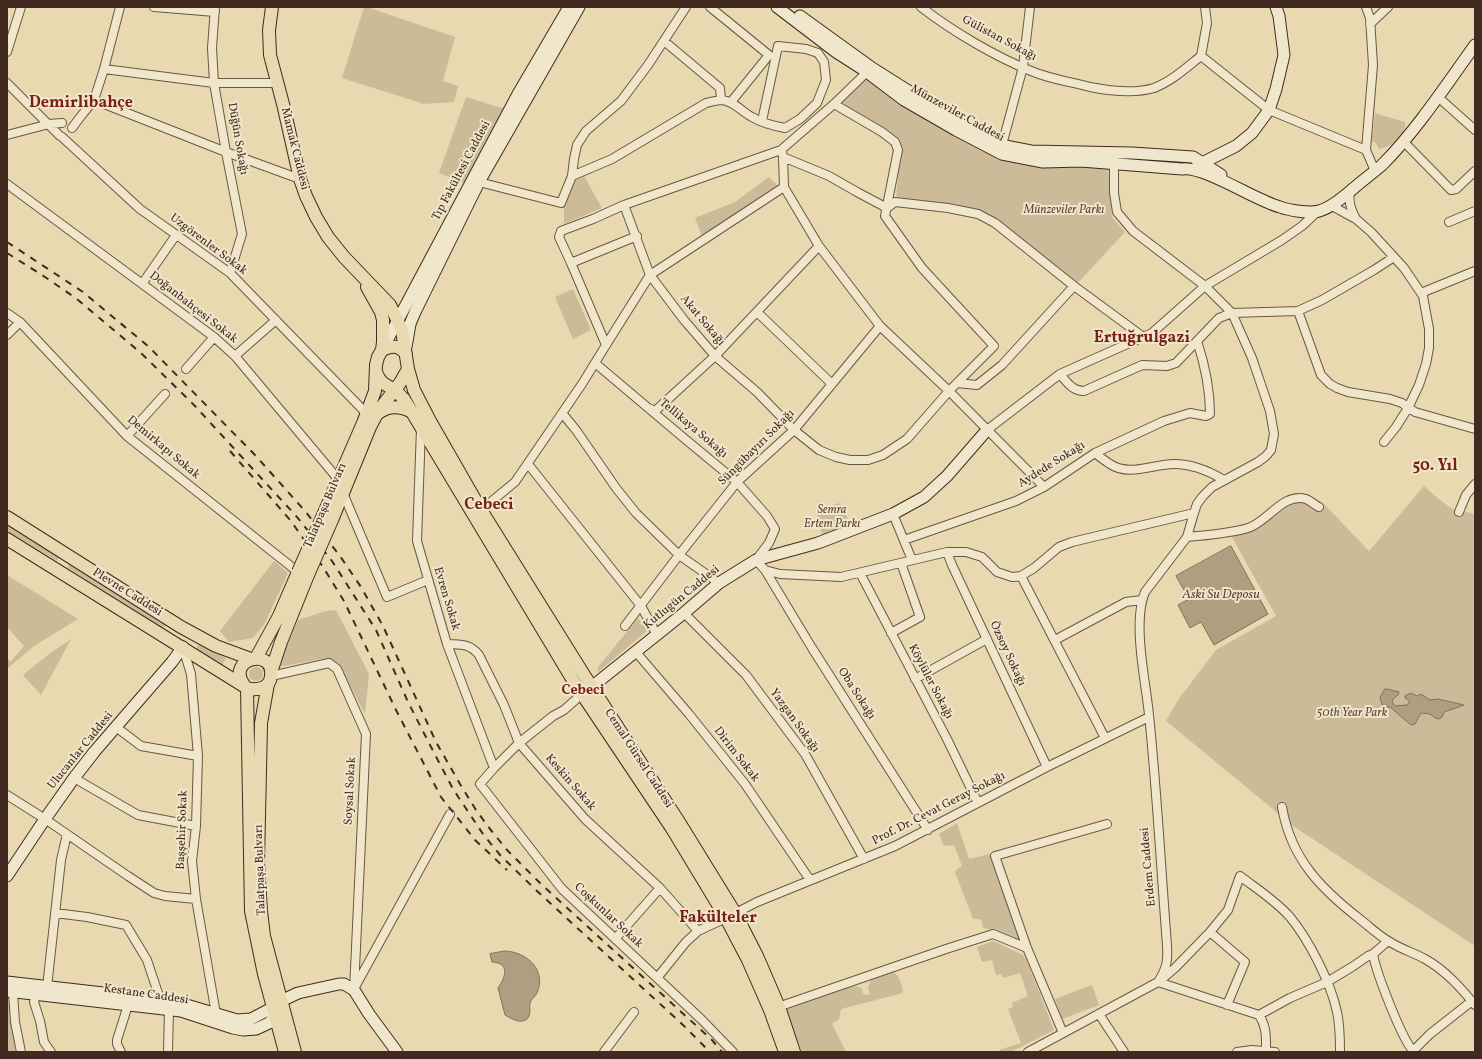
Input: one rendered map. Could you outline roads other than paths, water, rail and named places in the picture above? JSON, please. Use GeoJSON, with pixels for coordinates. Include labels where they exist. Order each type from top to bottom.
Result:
{"type":"FeatureCollection","features":[{"type":"Feature","properties":{"kind":"main road","name":"Mamak Caddesi"},"geometry":{"type":"LineString","coordinates":[[272,7],[269,30],[270,55],[300,179],[313,210],[328,237],[361,275],[390,305],[402,330],[406,354]]}},
{"type":"Feature","properties":{"kind":"main road","name":"Tıp Fakültesi Caddesi"},"geometry":{"type":"LineString","coordinates":[[382,350],[518,94],[569,7]]}},
{"type":"Feature","properties":{"kind":"main road","name":"Tıp Fakültesi Caddesi"},"geometry":{"type":"LineString","coordinates":[[406,354],[410,324],[415,312],[479,182],[579,7]]}},
{"type":"Feature","properties":{"kind":"main road","name":"Münzeviler Caddesi"},"geometry":{"type":"LineString","coordinates":[[777,7],[836,52],[868,72],[918,109],[1002,154],[1043,162],[1081,161],[1182,169],[1188,168],[1206,174],[1280,208],[1298,211],[1317,212],[1332,206],[1375,171],[1403,141],[1475,45]]}},
{"type":"Feature","properties":{"kind":"main road","name":"Münzeviler Caddesi"},"geometry":{"type":"LineString","coordinates":[[788,7],[872,68],[980,137],[1002,145],[1031,151],[1132,153],[1193,157],[1215,170],[1243,192]]}},
{"type":"Feature","properties":{"kind":"main road"},"geometry":{"type":"LineString","coordinates":[[1188,168],[1204,164],[1236,146],[1252,133],[1269,110],[1276,90],[1284,55],[1279,16],[1276,7]]}},
{"type":"Feature","properties":{"kind":"main road"},"geometry":{"type":"LineString","coordinates":[[1188,168],[1193,157],[1236,146]]}},
{"type":"Feature","properties":{"kind":"main road"},"geometry":{"type":"LineString","coordinates":[[1215,170],[1214,164],[1219,156]]}},
{"type":"Feature","properties":{"kind":"main road","name":"Mamak Caddesi"},"geometry":{"type":"LineString","coordinates":[[361,275],[381,312],[384,330],[382,350]]}},
{"type":"Feature","properties":{"kind":"main road"},"geometry":{"type":"LineString","coordinates":[[376,372],[379,380],[383,384],[395,390],[408,369],[406,354],[402,350],[397,347],[390,347],[382,350]]}},
{"type":"Feature","properties":{"kind":"main road","name":"Talatpaşa Bulvarı"},"geometry":{"type":"LineString","coordinates":[[328,516],[343,493],[370,427],[378,357],[382,350]]}},
{"type":"Feature","properties":{"kind":"main road","name":"Cemal Gürsel Caddesi"},"geometry":{"type":"LineString","coordinates":[[408,369],[414,390],[423,408],[587,690]]}},
{"type":"Feature","properties":{"kind":"main road","name":"Talatpaşa Bulvarı"},"geometry":{"type":"LineString","coordinates":[[295,1052],[278,1009],[256,940],[251,911],[246,686],[241,679],[241,669],[247,661],[253,659],[303,574],[328,516],[338,479],[372,414],[395,390]]}},
{"type":"Feature","properties":{"kind":"main road","name":"Cemal Gürsel Caddesi"},"geometry":{"type":"LineString","coordinates":[[395,390],[404,399],[587,690],[679,822],[731,916],[756,956],[774,1008],[785,1052]]}},
{"type":"Feature","properties":{"kind":"main road"},"geometry":{"type":"LineString","coordinates":[[372,414],[387,408],[403,408],[412,412]]}},
{"type":"Feature","properties":{"kind":"main road","name":"Kutlugün Caddesi"},"geometry":{"type":"LineString","coordinates":[[587,690],[684,613],[719,583],[756,560],[818,543],[893,514],[924,498],[947,476],[987,430]]}},
{"type":"Feature","properties":{"kind":"main road","name":"Plevne Caddesi"},"geometry":{"type":"LineString","coordinates":[[7,517],[181,627],[216,646],[253,659]]}},
{"type":"Feature","properties":{"kind":"main road","name":"Plevne Caddesi"},"geometry":{"type":"LineString","coordinates":[[7,539],[246,686]]}},
{"type":"Feature","properties":{"kind":"main road","name":"Talatpaşa Bulvarı"},"geometry":{"type":"LineString","coordinates":[[285,1052],[264,936],[259,887],[261,723],[270,678],[303,574]]}},
{"type":"Feature","properties":{"kind":"main road","name":"Ulucanlar Caddesi"},"geometry":{"type":"LineString","coordinates":[[8,874],[74,778],[183,648]]}},
{"type":"Feature","properties":{"kind":"main road"},"geometry":{"type":"LineString","coordinates":[[246,686],[255,690],[260,689],[270,678],[270,668],[264,661],[253,659]]}},
{"type":"Feature","properties":{"kind":"main road"},"geometry":{"type":"LineString","coordinates":[[278,1009],[298,993],[344,984],[354,990],[369,1014],[397,1052]]}},
{"type":"Feature","properties":{"kind":"main road","name":"Kestane Caddesi"},"geometry":{"type":"LineString","coordinates":[[9,988],[47,987],[160,999],[173,1001],[237,1020],[257,1017],[278,1009]]}},
{"type":"Feature","properties":{"kind":"main road","name":"Kestane Caddesi"},"geometry":{"type":"LineString","coordinates":[[9,988],[36,994],[181,1011],[243,1030],[256,1029],[269,1023],[278,1009]]}},
{"type":"Feature","properties":{"kind":"main road","name":"Cemal Gürsel Caddesi"},"geometry":{"type":"LineString","coordinates":[[774,1008],[794,1052]]}},
{"type":"Feature","properties":{"kind":"street"},"geometry":{"type":"LineString","coordinates":[[7,52],[21,7]]}},
{"type":"Feature","properties":{"kind":"street"},"geometry":{"type":"LineString","coordinates":[[81,116],[64,123],[58,129],[61,136],[67,137],[94,100],[104,70],[120,7]]}},
{"type":"Feature","properties":{"kind":"street"},"geometry":{"type":"LineString","coordinates":[[154,7],[215,10]]}},
{"type":"Feature","properties":{"kind":"street"},"geometry":{"type":"LineString","coordinates":[[479,182],[561,203],[572,176],[577,145],[586,131],[621,102],[648,65],[686,7]]}},
{"type":"Feature","properties":{"kind":"street"},"geometry":{"type":"LineString","coordinates":[[710,7],[769,55],[731,102]]}},
{"type":"Feature","properties":{"kind":"street","name":"Gülistan Sokağı"},"geometry":{"type":"LineString","coordinates":[[920,7],[936,19],[990,51],[1032,71],[1107,90],[1125,92],[1152,88],[1170,81],[1202,56]]}},
{"type":"Feature","properties":{"kind":"street"},"geometry":{"type":"LineString","coordinates":[[1002,145],[1023,67],[1030,7]]}},
{"type":"Feature","properties":{"kind":"street"},"geometry":{"type":"LineString","coordinates":[[1205,7],[1207,24],[1202,56],[1269,110],[1366,150]]}},
{"type":"Feature","properties":{"kind":"street"},"geometry":{"type":"LineString","coordinates":[[1366,7],[1370,18],[1373,65],[1366,150],[1375,171]]}},
{"type":"Feature","properties":{"kind":"street"},"geometry":{"type":"LineString","coordinates":[[1370,24],[1388,7]]}},
{"type":"Feature","properties":{"kind":"street","name":"Düğün Sokağı"},"geometry":{"type":"LineString","coordinates":[[215,10],[212,48],[214,83],[242,234],[230,273]]}},
{"type":"Feature","properties":{"kind":"street"},"geometry":{"type":"LineString","coordinates":[[664,41],[720,88],[721,100]]}},
{"type":"Feature","properties":{"kind":"street"},"geometry":{"type":"LineString","coordinates":[[572,176],[612,159],[706,103],[721,100],[731,102],[752,118],[785,128],[800,119],[817,103],[826,80],[824,62],[818,53],[806,49],[778,46],[762,121]]}},
{"type":"Feature","properties":{"kind":"street"},"geometry":{"type":"LineString","coordinates":[[104,70],[214,83],[276,83]]}},
{"type":"Feature","properties":{"kind":"street"},"geometry":{"type":"LineString","coordinates":[[606,344],[559,237],[561,231],[594,219],[624,205],[782,153],[868,72]]}},
{"type":"Feature","properties":{"kind":"street","name":"Uzgörenler Sokak"},"geometry":{"type":"LineString","coordinates":[[7,83],[61,136],[140,209],[230,273],[372,414]]}},
{"type":"Feature","properties":{"kind":"street"},"geometry":{"type":"LineString","coordinates":[[1438,96],[1475,130]]}},
{"type":"Feature","properties":{"kind":"street"},"geometry":{"type":"LineString","coordinates":[[94,100],[226,152],[300,179]]}},
{"type":"Feature","properties":{"kind":"street"},"geometry":{"type":"LineString","coordinates":[[834,104],[882,132],[895,142],[898,150],[887,208]]}},
{"type":"Feature","properties":{"kind":"street"},"geometry":{"type":"LineString","coordinates":[[7,135],[49,124],[64,123],[70,124],[72,131],[71,145]]}},
{"type":"Feature","properties":{"kind":"street"},"geometry":{"type":"LineString","coordinates":[[1403,141],[1451,190],[1456,189],[1475,171]]}},
{"type":"Feature","properties":{"kind":"street"},"geometry":{"type":"LineString","coordinates":[[782,153],[784,188],[819,246],[880,326],[949,391],[1044,487]]}},
{"type":"Feature","properties":{"kind":"street"},"geometry":{"type":"LineString","coordinates":[[782,153],[829,176],[887,208]]}},
{"type":"Feature","properties":{"kind":"street"},"geometry":{"type":"LineString","coordinates":[[1055,640],[1126,602],[1142,600],[1145,592],[1187,537],[1197,504],[1203,496],[1212,487],[1258,462],[1266,456],[1271,450],[1274,434],[1270,411],[1252,358],[1232,314],[1205,286],[1133,231],[1117,212],[1114,193],[1114,164]]}},
{"type":"Feature","properties":{"kind":"street","name":"Doğanbahçesi Sokak"},"geometry":{"type":"LineString","coordinates":[[7,184],[214,337],[235,356],[338,479]]}},
{"type":"Feature","properties":{"kind":"street"},"geometry":{"type":"LineString","coordinates":[[482,510],[515,482],[528,464],[595,363],[650,275],[784,188]]}},
{"type":"Feature","properties":{"kind":"street"},"geometry":{"type":"LineString","coordinates":[[1350,191],[1350,207],[1356,219]]}},
{"type":"Feature","properties":{"kind":"street"},"geometry":{"type":"LineString","coordinates":[[887,208],[895,202],[948,208],[978,214],[995,223],[1074,286],[1142,336]]}},
{"type":"Feature","properties":{"kind":"street","name":"Akat Sokağı"},"geometry":{"type":"LineString","coordinates":[[624,205],[637,236],[650,275],[684,320],[716,356],[757,392],[794,430],[818,450],[836,457],[850,460],[868,460],[883,455],[907,439],[949,391],[994,346],[922,268],[884,216],[887,208]]}},
{"type":"Feature","properties":{"kind":"street"},"geometry":{"type":"LineString","coordinates":[[1332,206],[1356,219],[1371,232],[1404,268],[1423,296],[1430,329],[1429,348],[1419,385],[1408,408],[1384,442]]}},
{"type":"Feature","properties":{"kind":"street"},"geometry":{"type":"LineString","coordinates":[[1449,222],[1475,211]]}},
{"type":"Feature","properties":{"kind":"street"},"geometry":{"type":"LineString","coordinates":[[987,430],[1060,374],[1142,336],[1152,333],[1205,286],[1282,240],[1302,226],[1317,212]]}},
{"type":"Feature","properties":{"kind":"street"},"geometry":{"type":"LineString","coordinates":[[142,284],[176,235]]}},
{"type":"Feature","properties":{"kind":"street"},"geometry":{"type":"LineString","coordinates":[[571,263],[637,236]]}},
{"type":"Feature","properties":{"kind":"street"},"geometry":{"type":"LineString","coordinates":[[654,412],[716,356],[819,246]]}},
{"type":"Feature","properties":{"kind":"street"},"geometry":{"type":"LineString","coordinates":[[1060,374],[1072,389],[1084,391],[1142,365],[1167,366],[1176,363],[1219,318],[1232,314],[1298,311],[1322,300],[1394,257]]}},
{"type":"Feature","properties":{"kind":"street"},"geometry":{"type":"LineString","coordinates":[[1421,293],[1475,271]]}},
{"type":"Feature","properties":{"kind":"street"},"geometry":{"type":"LineString","coordinates":[[957,383],[976,385],[1002,365],[1074,286]]}},
{"type":"Feature","properties":{"kind":"street"},"geometry":{"type":"LineString","coordinates":[[1298,311],[1321,375],[1330,384],[1348,392],[1390,399],[1402,403],[1415,412],[1475,429]]}},
{"type":"Feature","properties":{"kind":"street"},"geometry":{"type":"LineString","coordinates":[[757,312],[832,384]]}},
{"type":"Feature","properties":{"kind":"street","name":"Demirkapı Sokak"},"geometry":{"type":"LineString","coordinates":[[7,313],[20,322],[127,436],[303,574]]}},
{"type":"Feature","properties":{"kind":"street"},"geometry":{"type":"LineString","coordinates":[[235,356],[276,320]]}},
{"type":"Feature","properties":{"kind":"street"},"geometry":{"type":"LineString","coordinates":[[7,335],[20,322]]}},
{"type":"Feature","properties":{"kind":"street","name":"Süngübayırı Sokağı"},"geometry":{"type":"LineString","coordinates":[[625,626],[737,482],[794,430],[880,326]]}},
{"type":"Feature","properties":{"kind":"street"},"geometry":{"type":"LineString","coordinates":[[186,369],[214,337]]}},
{"type":"Feature","properties":{"kind":"street","name":"Aydede Sokağı"},"geometry":{"type":"LineString","coordinates":[[904,540],[1016,501],[1044,487],[1095,453],[1164,421],[1190,413],[1206,416],[1210,414],[1210,393],[1202,356],[1197,341]]}},
{"type":"Feature","properties":{"kind":"street","name":"Tellikaya Sokağı"},"geometry":{"type":"LineString","coordinates":[[595,363],[685,440],[737,482],[766,516],[774,529],[769,543],[756,560]]}},
{"type":"Feature","properties":{"kind":"street"},"geometry":{"type":"LineString","coordinates":[[127,436],[165,394]]}},
{"type":"Feature","properties":{"kind":"street"},"geometry":{"type":"LineString","coordinates":[[562,413],[632,508],[679,555],[719,583]]}},
{"type":"Feature","properties":{"kind":"street","name":"Evren Sokak"},"geometry":{"type":"LineString","coordinates":[[421,428],[417,541],[447,644],[494,768]]}},
{"type":"Feature","properties":{"kind":"street"},"geometry":{"type":"LineString","coordinates":[[1095,453],[1110,464],[1124,469],[1138,469],[1173,464],[1185,465],[1211,472],[1224,480]]}},
{"type":"Feature","properties":{"kind":"street"},"geometry":{"type":"LineString","coordinates":[[528,464],[641,606],[657,634]]}},
{"type":"Feature","properties":{"kind":"street"},"geometry":{"type":"LineString","coordinates":[[1459,512],[1466,495],[1475,484]]}},
{"type":"Feature","properties":{"kind":"street"},"geometry":{"type":"LineString","coordinates":[[343,493],[386,597],[428,580]]}},
{"type":"Feature","properties":{"kind":"street"},"geometry":{"type":"LineString","coordinates":[[1187,537],[1248,528],[1256,524],[1287,500],[1299,498],[1307,500],[1320,507]]}},
{"type":"Feature","properties":{"kind":"street"},"geometry":{"type":"LineString","coordinates":[[765,570],[780,574],[841,577],[947,552],[966,552],[982,557],[997,572],[1012,577],[1021,576],[1034,568],[1059,547],[1072,542],[1194,513]]}},
{"type":"Feature","properties":{"kind":"street"},"geometry":{"type":"LineString","coordinates":[[893,514],[912,560]]}},
{"type":"Feature","properties":{"kind":"street","name":"Özsoy Sokağı"},"geometry":{"type":"LineString","coordinates":[[947,552],[1047,767]]}},
{"type":"Feature","properties":{"kind":"street","name":"Oba Sokağı"},"geometry":{"type":"LineString","coordinates":[[756,560],[765,570],[812,648],[928,830]]}},
{"type":"Feature","properties":{"kind":"street"},"geometry":{"type":"LineString","coordinates":[[891,633],[920,617],[900,563]]}},
{"type":"Feature","properties":{"kind":"street","name":"Köylüler Sokağı"},"geometry":{"type":"LineString","coordinates":[[860,573],[978,803]]}},
{"type":"Feature","properties":{"kind":"street"},"geometry":{"type":"LineString","coordinates":[[1021,576],[1105,738]]}},
{"type":"Feature","properties":{"kind":"street","name":"Erdem Caddesi"},"geometry":{"type":"LineString","coordinates":[[1142,600],[1140,631],[1149,717],[1168,945],[1168,962],[1158,982]]}},
{"type":"Feature","properties":{"kind":"street","name":"Yazgan Sokağı"},"geometry":{"type":"LineString","coordinates":[[684,613],[746,675],[805,754],[864,859]]}},
{"type":"Feature","properties":{"kind":"street"},"geometry":{"type":"LineString","coordinates":[[915,678],[987,639]]}},
{"type":"Feature","properties":{"kind":"street","name":"Keskin Sokak"},"geometry":{"type":"LineString","coordinates":[[447,644],[468,645],[474,649],[504,705],[519,743],[585,819],[660,888],[698,931]]}},
{"type":"Feature","properties":{"kind":"street","name":"Başşehir Sokak"},"geometry":{"type":"LineString","coordinates":[[183,648],[191,674],[198,756],[196,826],[192,861],[196,899],[216,1014]]}},
{"type":"Feature","properties":{"kind":"street","name":"Dirim Sokak"},"geometry":{"type":"LineString","coordinates":[[635,651],[689,714],[745,784],[810,880]]}},
{"type":"Feature","properties":{"kind":"street","name":"Soysal Sokak"},"geometry":{"type":"LineString","coordinates":[[270,678],[329,663],[337,669],[366,734],[354,990]]}},
{"type":"Feature","properties":{"kind":"street"},"geometry":{"type":"LineString","coordinates":[[494,768],[519,743],[553,716],[564,710],[587,690]]}},
{"type":"Feature","properties":{"kind":"street","name":"Prof. Dr. Cevat Geray Sokağı"},"geometry":{"type":"LineString","coordinates":[[657,978],[686,942],[698,931],[731,916],[756,902],[864,859],[928,830],[1047,767],[1149,717]]}},
{"type":"Feature","properties":{"kind":"street"},"geometry":{"type":"LineString","coordinates":[[116,727],[141,746],[198,756]]}},
{"type":"Feature","properties":{"kind":"street","name":"Coşkunlar Sokak"},"geometry":{"type":"LineString","coordinates":[[494,768],[480,784],[562,889],[701,1019],[733,1052]]}},
{"type":"Feature","properties":{"kind":"street"},"geometry":{"type":"LineString","coordinates":[[74,778],[138,814],[196,826]]}},
{"type":"Feature","properties":{"kind":"street"},"geometry":{"type":"LineString","coordinates":[[7,795],[154,892],[165,896],[196,899]]}},
{"type":"Feature","properties":{"kind":"street"},"geometry":{"type":"LineString","coordinates":[[1282,807],[1293,845],[1307,868],[1321,886],[1339,903],[1398,948],[1427,960],[1458,986],[1473,1003],[1430,1034],[1413,1052],[1393,1011],[1375,964],[1373,954]]}},
{"type":"Feature","properties":{"kind":"street"},"geometry":{"type":"LineString","coordinates":[[354,990],[450,814]]}},
{"type":"Feature","properties":{"kind":"street"},"geometry":{"type":"LineString","coordinates":[[1063,1033],[1027,948],[995,856],[1107,824]]}},
{"type":"Feature","properties":{"kind":"street"},"geometry":{"type":"LineString","coordinates":[[47,987],[61,860],[67,834]]}},
{"type":"Feature","properties":{"kind":"street"},"geometry":{"type":"LineString","coordinates":[[1028,1052],[1158,982],[1175,968],[1210,932],[1228,910],[1240,876],[1290,916],[1305,939],[1327,982],[1337,1012],[1340,1052]]}},
{"type":"Feature","properties":{"kind":"street"},"geometry":{"type":"LineString","coordinates":[[615,939],[660,888]]}},
{"type":"Feature","properties":{"kind":"street"},"geometry":{"type":"LineString","coordinates":[[55,913],[126,924],[147,960],[160,999]]}},
{"type":"Feature","properties":{"kind":"street"},"geometry":{"type":"LineString","coordinates":[[1210,932],[1245,962],[1227,1005]]}},
{"type":"Feature","properties":{"kind":"street"},"geometry":{"type":"LineString","coordinates":[[774,1008],[946,948],[993,934],[1027,948]]}},
{"type":"Feature","properties":{"kind":"street"},"geometry":{"type":"LineString","coordinates":[[1259,1015],[1290,998],[1327,982],[1373,954],[1388,941]]}},
{"type":"Feature","properties":{"kind":"street"},"geometry":{"type":"LineString","coordinates":[[1158,982],[1259,1015],[1264,1022],[1266,1031],[1266,1051]]}},
{"type":"Feature","properties":{"kind":"street"},"geometry":{"type":"LineString","coordinates":[[9,988],[11,1017],[21,1052]]}},
{"type":"Feature","properties":{"kind":"street"},"geometry":{"type":"LineString","coordinates":[[36,994],[34,1002],[40,1021],[44,1042],[51,1052]]}},
{"type":"Feature","properties":{"kind":"street"},"geometry":{"type":"LineString","coordinates":[[121,1052],[117,1044],[117,1040],[128,1005]]}},
{"type":"Feature","properties":{"kind":"street"},"geometry":{"type":"LineString","coordinates":[[168,1052],[169,1009]]}},
{"type":"Feature","properties":{"kind":"street"},"geometry":{"type":"LineString","coordinates":[[604,1052],[634,1012]]}},
{"type":"Feature","properties":{"kind":"street"},"geometry":{"type":"LineString","coordinates":[[1099,1014],[1124,1052]]}},
{"type":"Feature","properties":{"kind":"street"},"geometry":{"type":"LineString","coordinates":[[1237,1052],[1252,1050],[1275,1052]]}},
{"type":"Feature","properties":{"kind":"water","name":"Aski Su Deposu"},"geometry":{"type":"Polygon","coordinates":[[[1231,546],[1268,614],[1214,645],[1201,622],[1190,628],[1178,605],[1189,599],[1176,576],[1231,546]]]}},
{"type":"Feature","properties":{"kind":"water"},"geometry":{"type":"Polygon","coordinates":[[[1385,689],[1399,692],[1398,695],[1392,700],[1395,706],[1407,705],[1410,701],[1405,698],[1405,696],[1411,693],[1417,696],[1421,694],[1430,700],[1438,699],[1464,705],[1444,712],[1442,717],[1439,719],[1430,714],[1421,713],[1415,724],[1411,725],[1390,707],[1383,707],[1380,698],[1385,689]]]}},
{"type":"Feature","properties":{"kind":"water"},"geometry":{"type":"Polygon","coordinates":[[[505,951],[513,952],[527,959],[537,970],[539,977],[537,993],[530,1005],[530,1014],[524,1021],[518,1021],[505,1015],[498,988],[503,980],[505,972],[502,965],[492,962],[490,954],[505,951]]]}},
{"type":"Feature","properties":{"kind":"railway"},"geometry":{"type":"LineString","coordinates":[[7,242],[83,292],[149,347],[255,455],[305,511],[340,556],[361,587],[383,626],[436,742],[476,810],[490,829],[507,850],[542,885],[712,1040],[722,1052]]}},
{"type":"Feature","properties":{"kind":"railway"},"geometry":{"type":"LineString","coordinates":[[7,253],[77,299],[142,354],[194,405],[297,517],[332,561],[376,630],[408,702],[453,789],[483,834],[500,855],[537,891],[683,1025],[710,1052]]}},
{"type":"Feature","properties":{"kind":"railway"},"geometry":{"type":"LineString","coordinates":[[230,451],[291,521],[323,567],[344,601],[396,710],[441,797],[475,840],[507,870]]}},
{"type":"Feature","properties":{"kind":"district","name":"Demirlibahçe"},"geometry":{"type":"Point","coordinates":[81,104]}},
{"type":"Feature","properties":{"kind":"district","name":"Ertuğrulgazi"},"geometry":{"type":"Point","coordinates":[1142,339]}},
{"type":"Feature","properties":{"kind":"district","name":"50. Yıl"},"geometry":{"type":"Point","coordinates":[1435,467]}},
{"type":"Feature","properties":{"kind":"district","name":"Cebeci"},"geometry":{"type":"Point","coordinates":[489,506]}},
{"type":"Feature","properties":{"kind":"district","name":"Cebeci"},"geometry":{"type":"Point","coordinates":[583,691]}},
{"type":"Feature","properties":{"kind":"district","name":"Fakülteler"},"geometry":{"type":"Point","coordinates":[718,919]}},
{"type":"Feature","properties":{"kind":"park label","name":"Münzeviler Parkı"},"geometry":{"type":"Point","coordinates":[1064,211]}},
{"type":"Feature","properties":{"kind":"park label","name":"Semra Ertem Parkı"},"geometry":{"type":"Point","coordinates":[832,518]}},
{"type":"Feature","properties":{"kind":"park label","name":"50th Year Park"},"geometry":{"type":"Point","coordinates":[1352,714]}}]}
